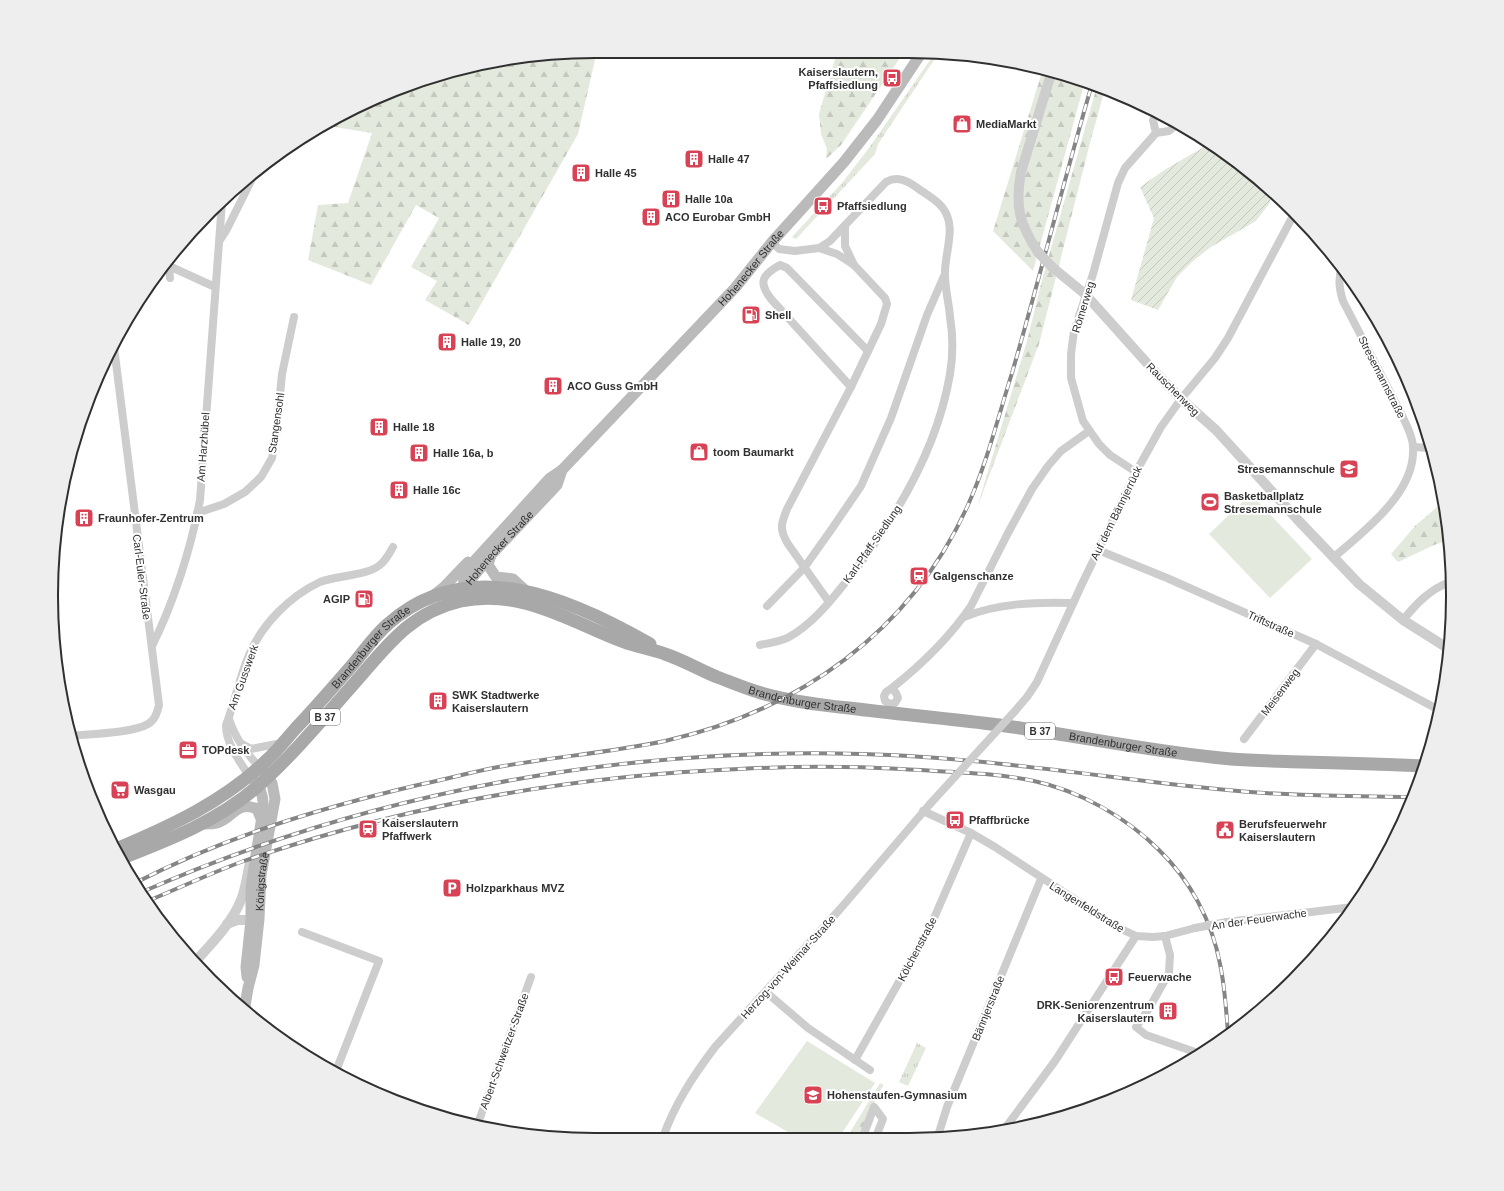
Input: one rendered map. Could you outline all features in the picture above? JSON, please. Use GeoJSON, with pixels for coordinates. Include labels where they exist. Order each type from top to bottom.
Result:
{"type":"FeatureCollection","features":[{"type":"Feature","properties":{"kind":"main road","name":"Hohenecker Straße"},"geometry":{"type":"LineString","coordinates":[[463,594],[464,576],[468,568],[488,551],[550,478],[562,470],[735,288],[772,242],[863,140],[918,58]]}},
{"type":"Feature","properties":{"kind":"main road","name":"Hohenecker Straße"},"geometry":{"type":"LineString","coordinates":[[434,595],[474,557],[488,551]]}},
{"type":"Feature","properties":{"kind":"main road"},"geometry":{"type":"LineString","coordinates":[[488,551],[488,565],[496,576],[513,579],[525,590]]}},
{"type":"Feature","properties":{"kind":"main road","name":"Brandenburger Straße"},"geometry":{"type":"LineString","coordinates":[[262,776],[283,743],[387,624],[411,607],[434,595],[463,594],[496,587],[525,590],[572,605],[628,632],[665,654],[716,677],[758,692],[826,705],[995,725],[1082,737],[1162,751],[1232,759],[1418,766]]}},
{"type":"Feature","properties":{"kind":"main road","name":"Brandenburger Straße"},"geometry":{"type":"LineString","coordinates":[[126,857],[203,824],[228,808],[330,711],[378,654],[394,638],[409,625],[427,613],[444,606],[463,594],[486,599],[526,603],[568,617],[626,643],[665,654]]}},
{"type":"Feature","properties":{"kind":"main road","name":"Brandenburger Straße"},"geometry":{"type":"LineString","coordinates":[[121,847],[172,825],[196,812],[249,776],[262,776]]}},
{"type":"Feature","properties":{"kind":"main road","name":"Königstraße"},"geometry":{"type":"LineString","coordinates":[[255,920],[251,887],[264,803],[262,795],[262,776]]}},
{"type":"Feature","properties":{"kind":"main road","name":"Königstraße"},"geometry":{"type":"LineString","coordinates":[[245,1004],[248,988],[246,968],[274,799],[272,783],[262,776]]}},
{"type":"Feature","properties":{"kind":"main road"},"geometry":{"type":"LineString","coordinates":[[203,824],[217,823],[242,806],[257,809],[262,821]]}},
{"type":"Feature","properties":{"kind":"street","name":"Rauschenweg"},"geometry":{"type":"LineString","coordinates":[[1050,77],[1021,172],[1019,188],[1018,207],[1021,220],[1027,235],[1038,252],[1052,267],[1085,294],[1155,372],[1216,430],[1333,558],[1359,584],[1403,620],[1443,645]]}},
{"type":"Feature","properties":{"kind":"street"},"geometry":{"type":"LineString","coordinates":[[1154,117],[1153,120],[1156,133],[1168,131],[1173,128]]}},
{"type":"Feature","properties":{"kind":"street","name":"Römerweg"},"geometry":{"type":"LineString","coordinates":[[1136,472],[1110,455],[1099,444],[1083,421],[1071,372],[1071,354],[1074,331],[1085,294],[1093,274],[1118,183],[1125,168],[1156,133]]}},
{"type":"Feature","properties":{"kind":"street","name":"Karl-Pfaff-Siedlung"},"geometry":{"type":"LineString","coordinates":[[767,606],[804,568],[861,486],[891,418],[927,315],[944,276],[950,223],[942,206],[911,184],[901,179],[892,178],[886,182],[830,241],[819,248]]}},
{"type":"Feature","properties":{"kind":"street","name":"Am Harzhübel"},"geometry":{"type":"LineString","coordinates":[[220,240],[228,229],[250,184]]}},
{"type":"Feature","properties":{"kind":"street","name":"Am Harzhübel"},"geometry":{"type":"LineString","coordinates":[[151,647],[164,622],[169,607],[190,542],[200,500],[222,209]]}},
{"type":"Feature","properties":{"kind":"street","name":"Auf dem Bännjerrück"},"geometry":{"type":"LineString","coordinates":[[930,804],[1015,711],[1037,682],[1072,603],[1136,472],[1161,427],[1181,398],[1214,358],[1228,338],[1292,218]]}},
{"type":"Feature","properties":{"kind":"street"},"geometry":{"type":"LineString","coordinates":[[845,226],[845,246],[854,265]]}},
{"type":"Feature","properties":{"kind":"street"},"geometry":{"type":"LineString","coordinates":[[772,242],[779,249],[788,251],[819,248],[837,254],[854,265],[885,298],[887,304],[881,324],[851,387],[788,509],[781,526],[783,536],[829,602]]}},
{"type":"Feature","properties":{"kind":"street"},"geometry":{"type":"LineString","coordinates":[[851,387],[771,299],[762,284],[765,278],[773,269],[780,265],[787,268],[868,351]]}},
{"type":"Feature","properties":{"kind":"street"},"geometry":{"type":"LineString","coordinates":[[170,267],[215,287]]}},
{"type":"Feature","properties":{"kind":"street"},"geometry":{"type":"LineString","coordinates":[[169,268],[170,278]]}},
{"type":"Feature","properties":{"kind":"street","name":"Stresemannstraße"},"geometry":{"type":"LineString","coordinates":[[1333,558],[1393,501],[1409,473],[1413,447],[1402,415],[1343,301],[1339,289],[1340,275]]}},
{"type":"Feature","properties":{"kind":"street","name":"Karl-Pfaff-Siedlung"},"geometry":{"type":"LineString","coordinates":[[760,645],[787,638],[801,630],[829,602],[863,560],[889,523],[916,476],[936,429],[946,395],[950,372],[952,352],[951,318],[944,276]]}},
{"type":"Feature","properties":{"kind":"street","name":"Stangensohl"},"geometry":{"type":"LineString","coordinates":[[197,513],[224,504],[245,492],[261,476],[272,458],[276,436],[282,374],[294,318]]}},
{"type":"Feature","properties":{"kind":"street","name":"Carl-Euler-Straße"},"geometry":{"type":"LineString","coordinates":[[76,735],[137,728],[148,724],[154,719],[159,705],[115,354]]}},
{"type":"Feature","properties":{"kind":"street"},"geometry":{"type":"LineString","coordinates":[[892,688],[928,656],[964,617],[1032,489],[1048,466],[1061,451],[1089,431]]}},
{"type":"Feature","properties":{"kind":"street"},"geometry":{"type":"LineString","coordinates":[[1413,447],[1425,448]]}},
{"type":"Feature","properties":{"kind":"street","name":"Am Gusswerk"},"geometry":{"type":"LineString","coordinates":[[249,776],[229,741],[226,733],[226,725],[249,654],[259,636],[274,616],[291,601],[320,582],[364,572],[380,566],[393,547]]}},
{"type":"Feature","properties":{"kind":"street","name":"Triftstraße"},"geometry":{"type":"LineString","coordinates":[[1098,550],[1174,581],[1316,644],[1434,707]]}},
{"type":"Feature","properties":{"kind":"street"},"geometry":{"type":"LineString","coordinates":[[1403,620],[1427,595],[1446,584]]}},
{"type":"Feature","properties":{"kind":"street"},"geometry":{"type":"LineString","coordinates":[[964,617],[977,612],[1027,604],[1072,603]]}},
{"type":"Feature","properties":{"kind":"street","name":"Meisenweg"},"geometry":{"type":"LineString","coordinates":[[1244,739],[1316,644]]}},
{"type":"Feature","properties":{"kind":"street","name":"Am Gusswerk"},"geometry":{"type":"LineString","coordinates":[[229,718],[232,730],[238,741],[262,776]]}},
{"type":"Feature","properties":{"kind":"street"},"geometry":{"type":"LineString","coordinates":[[238,741],[251,749],[283,743]]}},
{"type":"Feature","properties":{"kind":"street","name":"Herzog-von-Weimar-Straße"},"geometry":{"type":"LineString","coordinates":[[665,1133],[686,1086],[715,1047],[841,908],[930,804]]}},
{"type":"Feature","properties":{"kind":"street","name":"Langenfeldstraße"},"geometry":{"type":"LineString","coordinates":[[923,811],[971,833],[995,847],[1117,927],[1136,936],[1055,1060],[1008,1124]]}},
{"type":"Feature","properties":{"kind":"street","name":"Kölchenstraße"},"geometry":{"type":"LineString","coordinates":[[855,1060],[931,925],[971,833]]}},
{"type":"Feature","properties":{"kind":"street"},"geometry":{"type":"LineString","coordinates":[[198,958],[227,924],[241,900],[250,863],[257,849]]}},
{"type":"Feature","properties":{"kind":"street","name":"Bännjerstraße"},"geometry":{"type":"LineString","coordinates":[[939,1132],[947,1107],[1042,879]]}},
{"type":"Feature","properties":{"kind":"street","name":"An der Feuerwache"},"geometry":{"type":"LineString","coordinates":[[1136,936],[1165,936],[1227,922],[1345,908]]}},
{"type":"Feature","properties":{"kind":"street"},"geometry":{"type":"LineString","coordinates":[[227,924],[236,920],[255,920]]}},
{"type":"Feature","properties":{"kind":"street"},"geometry":{"type":"LineString","coordinates":[[302,932],[379,961],[338,1067]]}},
{"type":"Feature","properties":{"kind":"street"},"geometry":{"type":"LineString","coordinates":[[1165,936],[1170,955],[1169,973],[1136,1028],[1146,1035],[1193,1051]]}},
{"type":"Feature","properties":{"kind":"street","name":"Albert-Schweitzer-Straße"},"geometry":{"type":"LineString","coordinates":[[479,1120],[531,977]]}},
{"type":"Feature","properties":{"kind":"street"},"geometry":{"type":"LineString","coordinates":[[766,992],[808,1028],[870,1070]]}},
{"type":"Feature","properties":{"kind":"street"},"geometry":{"type":"LineString","coordinates":[[864,1133],[874,1107],[883,1119],[877,1133]]}},
{"type":"Feature","properties":{"kind":"green space"},"geometry":{"type":"Polygon","coordinates":[[[595,58],[578,134],[469,325],[425,300],[437,281],[411,267],[439,218],[416,205],[371,285],[308,260],[318,205],[348,203],[372,133],[333,127],[358,113],[390,99],[456,76],[491,68],[525,63],[560,59],[595,58]]]}},
{"type":"Feature","properties":{"kind":"green space"},"geometry":{"type":"Polygon","coordinates":[[[835,58],[900,58],[841,145],[826,159],[827,149],[821,134],[819,114],[835,58]]]}},
{"type":"Feature","properties":{"kind":"green space"},"geometry":{"type":"Polygon","coordinates":[[[932,59],[935,59],[878,144],[875,154],[796,239],[792,237],[842,183],[869,148],[932,59]]]}},
{"type":"Feature","properties":{"kind":"green space"},"geometry":{"type":"Polygon","coordinates":[[[1041,74],[1083,88],[1033,271],[993,231],[1041,74]]]}},
{"type":"Feature","properties":{"kind":"green space"},"geometry":{"type":"Polygon","coordinates":[[[1095,92],[1103,95],[1039,344],[977,508],[1027,341],[1042,280],[1095,92]]]}},
{"type":"Feature","properties":{"kind":"green space"},"geometry":{"type":"Polygon","coordinates":[[[1204,147],[1236,169],[1271,198],[1269,204],[1256,221],[1211,247],[1193,261],[1177,277],[1158,310],[1131,300],[1154,218],[1140,187],[1166,169],[1204,147]]]}},
{"type":"Feature","properties":{"kind":"green space"},"geometry":{"type":"Polygon","coordinates":[[[1251,494],[1312,559],[1270,598],[1209,534],[1251,494]]]}},
{"type":"Feature","properties":{"kind":"green space"},"geometry":{"type":"Polygon","coordinates":[[[1438,506],[1443,542],[1398,562],[1391,554],[1415,526],[1438,506]]]}},
{"type":"Feature","properties":{"kind":"green space","name":"Hohenstaufen-Gymnasium"},"geometry":{"type":"Polygon","coordinates":[[[807,1041],[875,1083],[842,1133],[790,1133],[755,1113],[807,1041]]]}},
{"type":"Feature","properties":{"kind":"green space"},"geometry":{"type":"Polygon","coordinates":[[[917,1043],[926,1048],[908,1086],[899,1082],[917,1043]]]}},
{"type":"Feature","properties":{"kind":"green space"},"geometry":{"type":"Polygon","coordinates":[[[880,1083],[883,1085],[860,1133],[850,1133],[880,1083]]]}},
{"type":"Feature","properties":{"kind":"railway"},"geometry":{"type":"LineString","coordinates":[[140,880],[203,852],[273,825],[381,794],[493,768],[665,741],[714,727],[760,709],[804,687],[845,659],[882,628],[915,591],[944,550],[975,489],[987,456],[1012,373],[1090,90]]}},
{"type":"Feature","properties":{"kind":"railway"},"geometry":{"type":"LineString","coordinates":[[147,890],[227,857],[315,828],[404,803],[494,783],[586,768],[678,759],[770,754],[862,754],[907,756],[996,763],[1241,791],[1314,795],[1406,797]]}},
{"type":"Feature","properties":{"kind":"railway"},"geometry":{"type":"LineString","coordinates":[[152,899],[241,862],[301,842],[424,810],[487,797],[549,787],[676,773],[780,767],[882,768],[968,773],[1018,778],[1051,785],[1068,791],[1101,807],[1117,816],[1146,838],[1170,862],[1190,888],[1211,932],[1222,973],[1228,1028]]}},
{"type":"Feature","properties":{"kind":"place","name":"Kaiserslautern, Pfaffsiedlung"},"geometry":{"type":"Point","coordinates":[892,78]}},
{"type":"Feature","properties":{"kind":"place","name":"MediaMarkt"},"geometry":{"type":"Point","coordinates":[962,124]}},
{"type":"Feature","properties":{"kind":"place","name":"Halle 47"},"geometry":{"type":"Point","coordinates":[694,159]}},
{"type":"Feature","properties":{"kind":"place","name":"Halle 45"},"geometry":{"type":"Point","coordinates":[581,173]}},
{"type":"Feature","properties":{"kind":"place","name":"Halle 10a"},"geometry":{"type":"Point","coordinates":[671,199]}},
{"type":"Feature","properties":{"kind":"place","name":"Pfaffsiedlung"},"geometry":{"type":"Point","coordinates":[823,206]}},
{"type":"Feature","properties":{"kind":"place","name":"ACO Eurobar GmbH"},"geometry":{"type":"Point","coordinates":[651,217]}},
{"type":"Feature","properties":{"kind":"place","name":"Shell"},"geometry":{"type":"Point","coordinates":[751,315]}},
{"type":"Feature","properties":{"kind":"place","name":"Halle 19, 20"},"geometry":{"type":"Point","coordinates":[447,342]}},
{"type":"Feature","properties":{"kind":"place","name":"ACO Guss GmbH"},"geometry":{"type":"Point","coordinates":[553,386]}},
{"type":"Feature","properties":{"kind":"place","name":"Halle 18"},"geometry":{"type":"Point","coordinates":[379,427]}},
{"type":"Feature","properties":{"kind":"place","name":"toom Baumarkt"},"geometry":{"type":"Point","coordinates":[699,452]}},
{"type":"Feature","properties":{"kind":"place","name":"Halle 16a, b"},"geometry":{"type":"Point","coordinates":[419,453]}},
{"type":"Feature","properties":{"kind":"place","name":"Stresemannschule"},"geometry":{"type":"Point","coordinates":[1349,469]}},
{"type":"Feature","properties":{"kind":"place","name":"Halle 16c"},"geometry":{"type":"Point","coordinates":[399,490]}},
{"type":"Feature","properties":{"kind":"place","name":"Basketballplatz Stresemannschule"},"geometry":{"type":"Point","coordinates":[1210,502]}},
{"type":"Feature","properties":{"kind":"place","name":"Fraunhofer-Zentrum"},"geometry":{"type":"Point","coordinates":[84,518]}},
{"type":"Feature","properties":{"kind":"place","name":"Galgenschanze"},"geometry":{"type":"Point","coordinates":[919,576]}},
{"type":"Feature","properties":{"kind":"place","name":"AGIP"},"geometry":{"type":"Point","coordinates":[364,599]}},
{"type":"Feature","properties":{"kind":"place","name":"SWK Stadtwerke Kaiserslautern"},"geometry":{"type":"Point","coordinates":[438,701]}},
{"type":"Feature","properties":{"kind":"place","name":"TOPdesk"},"geometry":{"type":"Point","coordinates":[188,750]}},
{"type":"Feature","properties":{"kind":"place","name":"Wasgau"},"geometry":{"type":"Point","coordinates":[120,790]}},
{"type":"Feature","properties":{"kind":"place","name":"Pfaffbrücke"},"geometry":{"type":"Point","coordinates":[955,820]}},
{"type":"Feature","properties":{"kind":"place","name":"Kaiserslautern Pfaffwerk"},"geometry":{"type":"Point","coordinates":[368,829]}},
{"type":"Feature","properties":{"kind":"place","name":"Berufsfeuerwehr Kaiserslautern"},"geometry":{"type":"Point","coordinates":[1225,830]}},
{"type":"Feature","properties":{"kind":"place","name":"Holzparkhaus MVZ"},"geometry":{"type":"Point","coordinates":[452,888]}},
{"type":"Feature","properties":{"kind":"place","name":"Feuerwache"},"geometry":{"type":"Point","coordinates":[1114,977]}},
{"type":"Feature","properties":{"kind":"place","name":"DRK-Seniorenzentrum Kaiserslautern"},"geometry":{"type":"Point","coordinates":[1168,1011]}},
{"type":"Feature","properties":{"kind":"place","name":"Hohenstaufen-Gymnasium"},"geometry":{"type":"Point","coordinates":[813,1095]}}]}
